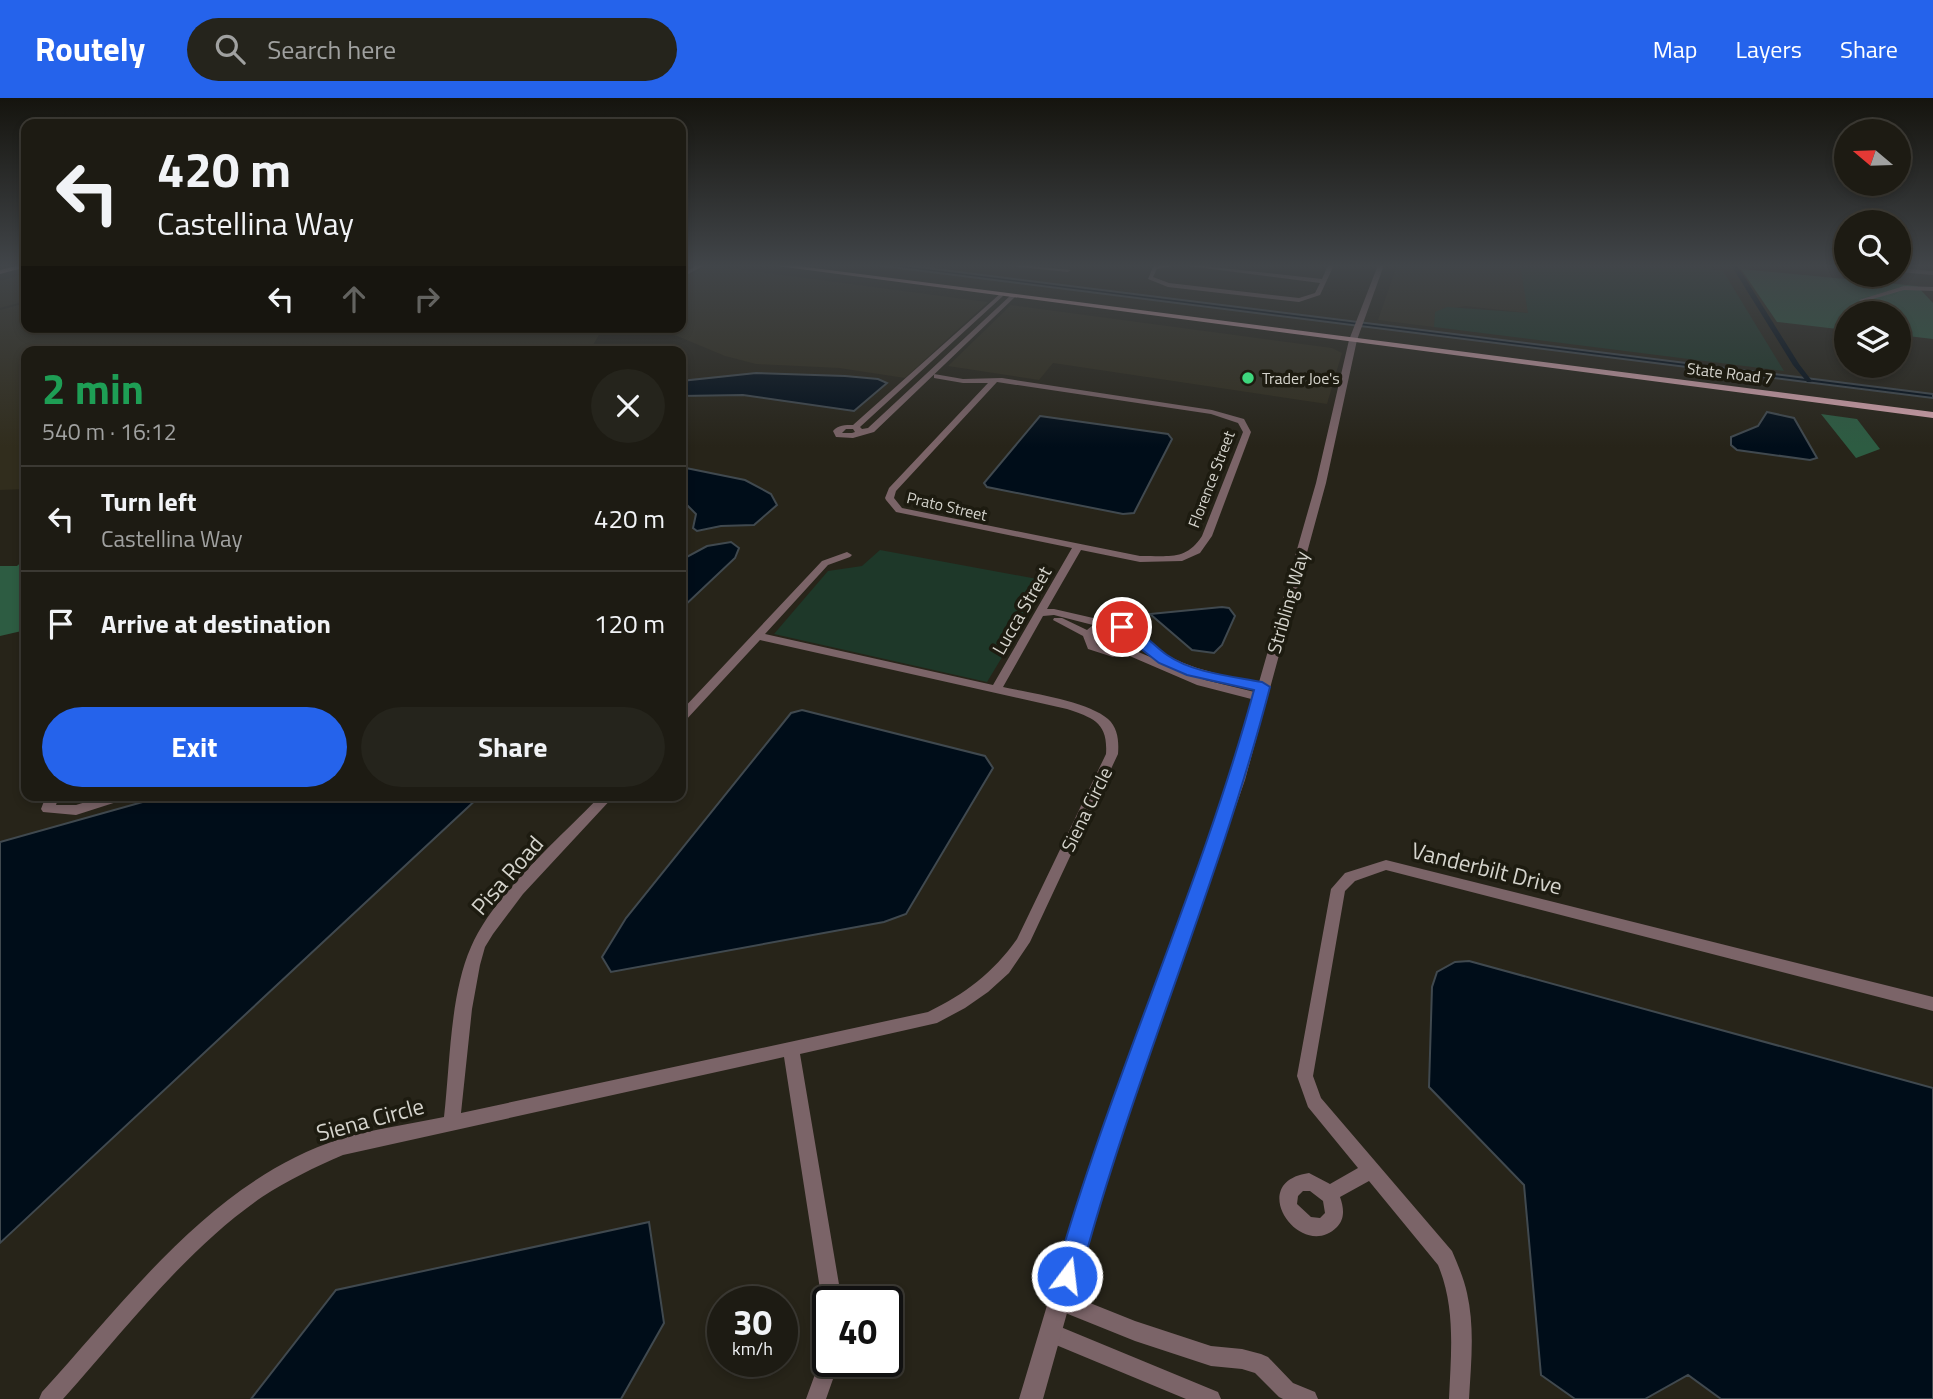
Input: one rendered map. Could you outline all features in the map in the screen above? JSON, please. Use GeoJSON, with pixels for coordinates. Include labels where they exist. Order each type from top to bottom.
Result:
{"type":"FeatureCollection","features":[{"type":"Feature","properties":{"kind":"main road","name":"State Road 7"},"geometry":{"type":"LineString","coordinates":[[1308,326],[1361,331],[1651,379],[1828,402],[1842,400],[1933,412]]}},
{"type":"Feature","properties":{"kind":"main road","name":"State Road 7"},"geometry":{"type":"LineString","coordinates":[[1316,326],[1800,390],[1933,412]]}},
{"type":"Feature","properties":{"kind":"main road"},"geometry":{"type":"LineString","coordinates":[[1651,379],[1692,382],[1709,379]]}},
{"type":"Feature","properties":{"kind":"main road"},"geometry":{"type":"LineString","coordinates":[[1739,390],[1752,387],[1800,390]]}},
{"type":"Feature","properties":{"kind":"street"},"geometry":{"type":"LineString","coordinates":[[968,326],[858,430],[871,430],[983,326]]}},
{"type":"Feature","properties":{"kind":"street","name":"Stribling Way"},"geometry":{"type":"LineString","coordinates":[[1031,1399],[1088,1202],[1238,780],[1341,401],[1349,392],[1363,326]]}},
{"type":"Feature","properties":{"kind":"street","name":"Stribling Way"},"geometry":{"type":"LineString","coordinates":[[1361,331],[1363,326]]}},
{"type":"Feature","properties":{"kind":"street","name":"Florence Street"},"geometry":{"type":"LineString","coordinates":[[933,375],[1212,412],[1236,418],[1246,426],[1247,432],[1207,536],[1197,551],[1182,558],[1163,561],[1077,548]]}},
{"type":"Feature","properties":{"kind":"street","name":"Prato Street"},"geometry":{"type":"LineString","coordinates":[[994,381],[892,491],[891,504],[911,515],[1077,548]]}},
{"type":"Feature","properties":{"kind":"street","name":"Lucca Street"},"geometry":{"type":"LineString","coordinates":[[996,690],[1077,548]]}},
{"type":"Feature","properties":{"kind":"street"},"geometry":{"type":"LineString","coordinates":[[686,713],[825,563],[847,555]]}},
{"type":"Feature","properties":{"kind":"street"},"geometry":{"type":"LineString","coordinates":[[1041,613],[1054,612],[1082,618],[1136,639],[1164,660],[1192,672],[1261,692]]}},
{"type":"Feature","properties":{"kind":"street"},"geometry":{"type":"LineString","coordinates":[[1041,613],[1104,627]]}},
{"type":"Feature","properties":{"kind":"street"},"geometry":{"type":"LineString","coordinates":[[1104,627],[1088,643],[1098,651],[1113,654],[1128,651],[1133,648],[1136,639]]}},
{"type":"Feature","properties":{"kind":"street","name":"Siena Circle"},"geometry":{"type":"LineString","coordinates":[[49,1399],[191,1246],[241,1202],[287,1171],[341,1147],[931,1018],[973,998],[1005,970],[1023,942],[1112,754],[1115,737],[1108,724],[1090,712],[757,636]]}},
{"type":"Feature","properties":{"kind":"street"},"geometry":{"type":"LineString","coordinates":[[1128,651],[1201,683],[1261,692]]}},
{"type":"Feature","properties":{"kind":"street"},"geometry":{"type":"LineString","coordinates":[[51,801],[48,809],[63,812],[103,801]]}},
{"type":"Feature","properties":{"kind":"street","name":"Pisa Road"},"geometry":{"type":"LineString","coordinates":[[452,1122],[470,976],[479,946],[507,905],[603,801]]}},
{"type":"Feature","properties":{"kind":"street","name":"Vanderbilt Drive"},"geometry":{"type":"LineString","coordinates":[[1458,1399],[1462,1310],[1458,1284],[1445,1258],[1314,1102],[1306,1076],[1338,889],[1350,877],[1386,866],[1933,1004]]}},
{"type":"Feature","properties":{"kind":"street"},"geometry":{"type":"LineString","coordinates":[[791,1048],[829,1286]]}},
{"type":"Feature","properties":{"kind":"street"},"geometry":{"type":"LineString","coordinates":[[1329,1194],[1370,1171]]}},
{"type":"Feature","properties":{"kind":"street"},"geometry":{"type":"LineString","coordinates":[[1060,1301],[1211,1356],[1261,1364],[1278,1391],[1286,1390],[1308,1399]]}},
{"type":"Feature","properties":{"kind":"street"},"geometry":{"type":"LineString","coordinates":[[1051,1333],[1208,1398]]}},
{"type":"Feature","properties":{"kind":"street"},"geometry":{"type":"LineString","coordinates":[[816,1399],[824,1377]]}},
{"type":"Feature","properties":{"kind":"shaded area"},"geometry":{"type":"Polygon","coordinates":[[[0,326],[21,326],[21,333],[600,333],[592,346],[21,346],[21,489],[0,490],[0,326]]]}},
{"type":"Feature","properties":{"kind":"shaded area"},"geometry":{"type":"Polygon","coordinates":[[[686,326],[962,326],[905,378],[839,368],[756,364],[725,356],[663,333],[686,333],[686,326]]]}},
{"type":"Feature","properties":{"kind":"shaded area"},"geometry":{"type":"Polygon","coordinates":[[[990,326],[1166,326],[1332,348],[1342,353],[1327,404],[1053,363],[1039,380],[948,366],[990,326]]]}},
{"type":"Feature","properties":{"kind":"green space"},"geometry":{"type":"Polygon","coordinates":[[[1756,326],[1784,371],[1434,327],[1756,326]]]}},
{"type":"Feature","properties":{"kind":"green space"},"geometry":{"type":"Polygon","coordinates":[[[1809,326],[1834,326],[1834,329],[1809,326]]]}},
{"type":"Feature","properties":{"kind":"green space"},"geometry":{"type":"Polygon","coordinates":[[[1911,326],[1933,326],[1933,339],[1911,336],[1911,326]]]}},
{"type":"Feature","properties":{"kind":"green space"},"geometry":{"type":"Polygon","coordinates":[[[1821,414],[1857,419],[1880,449],[1856,458],[1821,414]]]}},
{"type":"Feature","properties":{"kind":"green space"},"geometry":{"type":"Polygon","coordinates":[[[880,550],[1048,581],[987,682],[774,634],[828,571],[862,566],[880,550]]]}},
{"type":"Feature","properties":{"kind":"green space"},"geometry":{"type":"Polygon","coordinates":[[[21,562],[21,631],[0,636],[0,566],[17,566],[21,562]]]}},
{"type":"Feature","properties":{"kind":"water"},"geometry":{"type":"Polygon","coordinates":[[[1358,326],[1388,326],[1933,394],[1933,398],[1358,326]]]}},
{"type":"Feature","properties":{"kind":"water"},"geometry":{"type":"Polygon","coordinates":[[[756,373],[845,376],[878,379],[887,383],[854,411],[743,395],[686,396],[686,380],[756,373]]]}},
{"type":"Feature","properties":{"kind":"water"},"geometry":{"type":"Polygon","coordinates":[[[1767,412],[1794,418],[1817,458],[1810,460],[1737,450],[1731,445],[1731,437],[1758,426],[1767,412]]]}},
{"type":"Feature","properties":{"kind":"water"},"geometry":{"type":"Polygon","coordinates":[[[1040,416],[1168,434],[1172,439],[1134,513],[1123,514],[987,487],[984,483],[1040,416]]]}},
{"type":"Feature","properties":{"kind":"water"},"geometry":{"type":"Polygon","coordinates":[[[686,468],[745,480],[771,494],[777,505],[754,525],[721,526],[697,531],[693,528],[696,514],[686,504],[686,468]]]}},
{"type":"Feature","properties":{"kind":"water"},"geometry":{"type":"Polygon","coordinates":[[[731,542],[739,548],[735,558],[686,604],[686,557],[707,546],[731,542]]]}},
{"type":"Feature","properties":{"kind":"water"},"geometry":{"type":"Polygon","coordinates":[[[1229,608],[1235,616],[1222,645],[1214,653],[1192,650],[1150,614],[1229,608]]]}},
{"type":"Feature","properties":{"kind":"water"},"geometry":{"type":"Polygon","coordinates":[[[802,710],[985,756],[993,768],[906,914],[884,922],[611,972],[602,957],[626,918],[791,713],[802,710]]]}},
{"type":"Feature","properties":{"kind":"water"},"geometry":{"type":"Polygon","coordinates":[[[146,801],[475,801],[0,1243],[0,842],[146,801]]]}},
{"type":"Feature","properties":{"kind":"water"},"geometry":{"type":"Polygon","coordinates":[[[1469,961],[1933,1088],[1933,1399],[1721,1399],[1688,1375],[1645,1399],[1575,1399],[1541,1375],[1524,1185],[1429,1087],[1432,987],[1437,972],[1455,962],[1469,961]]]}},
{"type":"Feature","properties":{"kind":"water"},"geometry":{"type":"Polygon","coordinates":[[[649,1222],[664,1323],[621,1399],[251,1399],[336,1290],[649,1222]]]}},
{"type":"Feature","properties":{"kind":"waterway"},"geometry":{"type":"LineString","coordinates":[[1772,326],[1809,381]]}},
{"type":"Feature","properties":{"kind":"place","name":"Trader Joe's"},"geometry":{"type":"Point","coordinates":[1248,378]}},
{"type":"Feature","properties":{"kind":"route"},"geometry":{"type":"LineString","coordinates":[[1067,1276],[1088,1202],[1238,780],[1262,687],[1192,672],[1164,660],[1122,627]]}}]}
